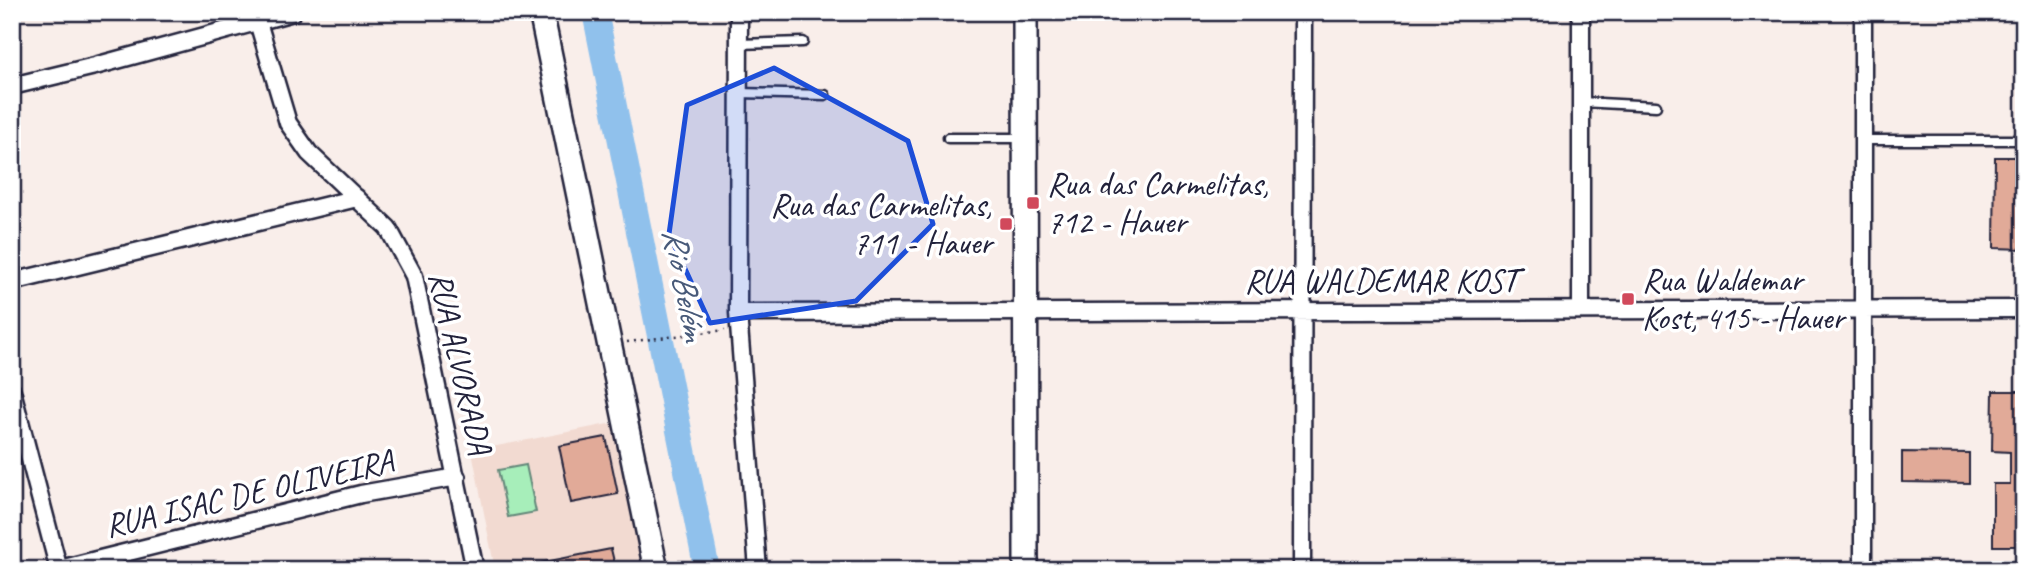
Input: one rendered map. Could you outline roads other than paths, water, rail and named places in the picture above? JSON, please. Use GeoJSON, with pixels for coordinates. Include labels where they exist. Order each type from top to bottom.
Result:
{"type":"FeatureCollection","features":[{"type":"Feature","properties":{"kind":"street"},"geometry":{"type":"LineString","coordinates":[[12,86],[95,66],[256,17],[293,12]]}},
{"type":"Feature","properties":{"kind":"street"},"geometry":{"type":"LineString","coordinates":[[541,12],[656,570]]}},
{"type":"Feature","properties":{"kind":"street"},"geometry":{"type":"LineString","coordinates":[[738,12],[738,320],[758,570]]}},
{"type":"Feature","properties":{"kind":"street"},"geometry":{"type":"LineString","coordinates":[[1025,12],[1026,570]]}},
{"type":"Feature","properties":{"kind":"street"},"geometry":{"type":"LineString","coordinates":[[1302,570],[1303,12]]}},
{"type":"Feature","properties":{"kind":"street"},"geometry":{"type":"LineString","coordinates":[[1581,12],[1581,310]]}},
{"type":"Feature","properties":{"kind":"street"},"geometry":{"type":"LineString","coordinates":[[1863,12],[1863,570]]}},
{"type":"Feature","properties":{"kind":"street","name":"RUA ALVORADA"},"geometry":{"type":"LineString","coordinates":[[256,17],[288,123],[309,153],[388,228],[414,276],[475,570]]}},
{"type":"Feature","properties":{"kind":"street"},"geometry":{"type":"LineString","coordinates":[[12,282],[357,198]]}},
{"type":"Feature","properties":{"kind":"street","name":"RUA WALDEMAR KOST"},"geometry":{"type":"LineString","coordinates":[[738,320],[1026,312],[2024,309]]}},
{"type":"Feature","properties":{"kind":"street"},"geometry":{"type":"LineString","coordinates":[[12,391],[58,570]]}},
{"type":"Feature","properties":{"kind":"street","name":"RUA ISAC DE OLIVEIRA"},"geometry":{"type":"LineString","coordinates":[[58,570],[361,494],[457,477]]}},
{"type":"Feature","properties":{"kind":"lane"},"geometry":{"type":"LineString","coordinates":[[738,44],[803,42]]}},
{"type":"Feature","properties":{"kind":"lane"},"geometry":{"type":"LineString","coordinates":[[738,93],[825,95]]}},
{"type":"Feature","properties":{"kind":"lane"},"geometry":{"type":"LineString","coordinates":[[1581,102],[1656,106]]}},
{"type":"Feature","properties":{"kind":"lane"},"geometry":{"type":"LineString","coordinates":[[948,138],[1025,138]]}},
{"type":"Feature","properties":{"kind":"lane"},"geometry":{"type":"LineString","coordinates":[[1862,140],[2024,139]]}},
{"type":"Feature","properties":{"kind":"waterway","name":"Rio Belém"},"geometry":{"type":"LineString","coordinates":[[595,12],[707,570]]}},
{"type":"Feature","properties":{"kind":"place","name":"Rua das Carmelitas, 712 - Hauer"},"geometry":{"type":"Point","coordinates":[1033,203]}},
{"type":"Feature","properties":{"kind":"place","name":"Rua das Carmelitas, 711 - Hauer"},"geometry":{"type":"Point","coordinates":[1006,224]}},
{"type":"Feature","properties":{"kind":"place","name":"Rua Waldemar Kost, 415 - Hauer"},"geometry":{"type":"Point","coordinates":[1628,299]}}]}
